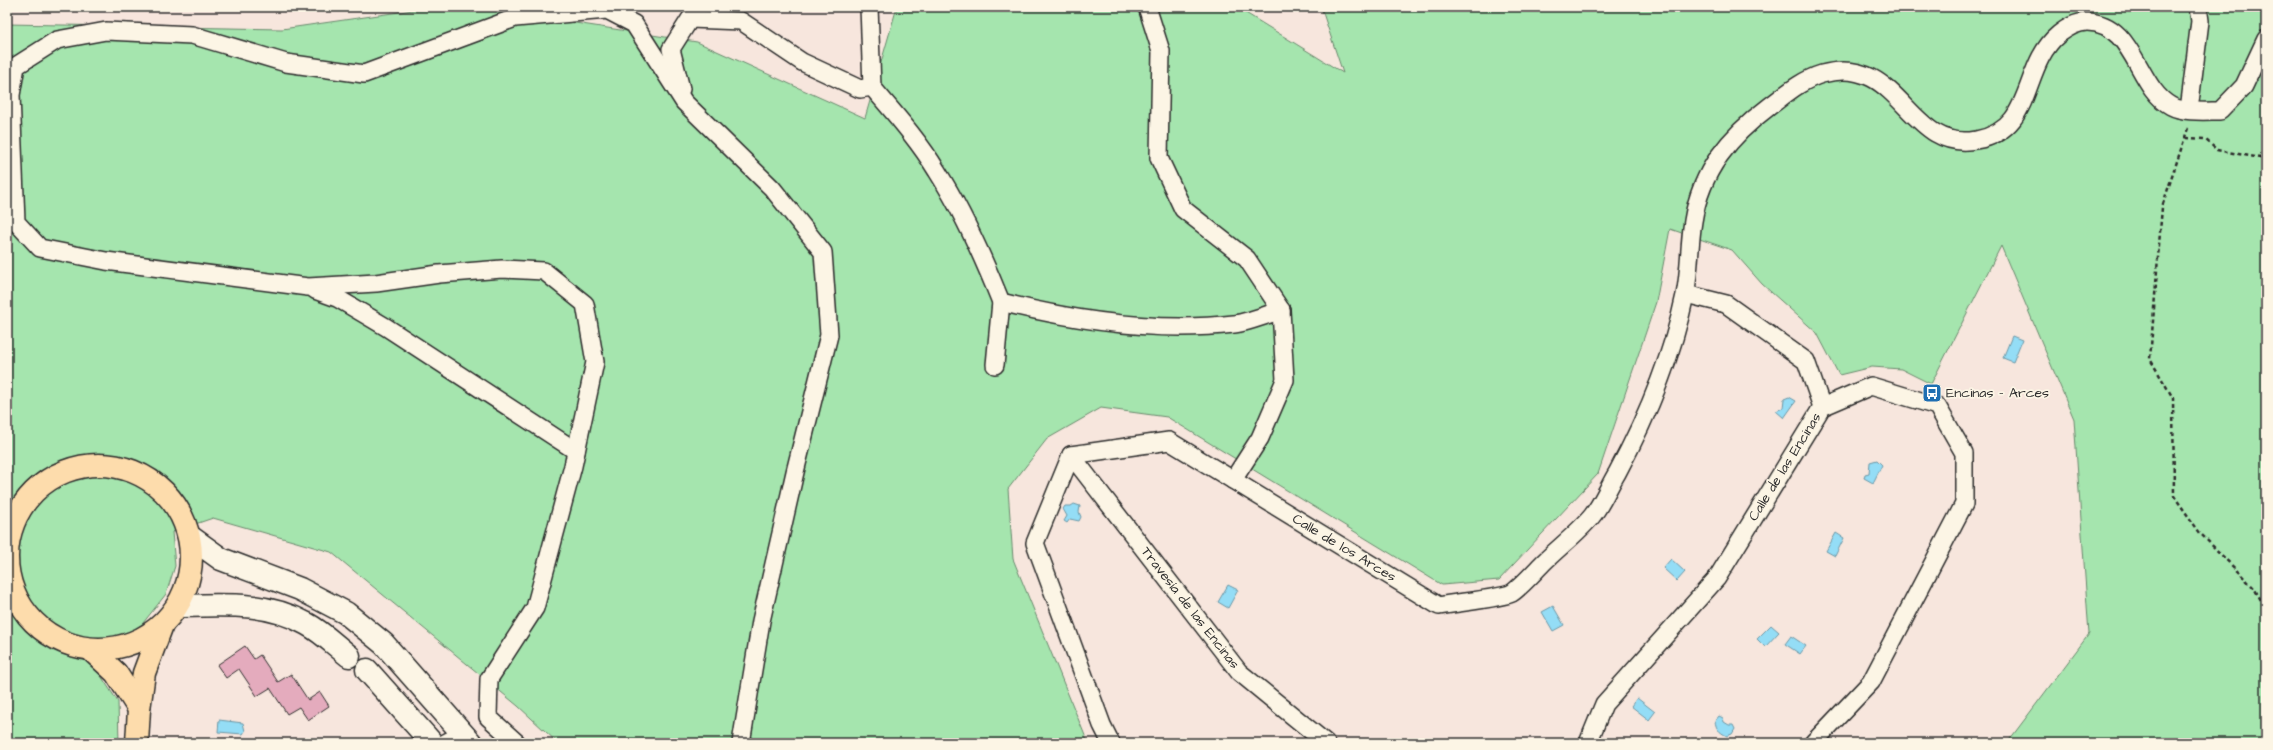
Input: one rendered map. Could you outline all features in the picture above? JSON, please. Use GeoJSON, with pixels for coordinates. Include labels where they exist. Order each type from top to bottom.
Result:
{"type":"FeatureCollection","features":[{"type":"Feature","properties":{"kind":"main road"},"geometry":{"type":"LineString","coordinates":[[105,465],[134,471],[159,486],[178,509],[189,536],[192,560],[188,584],[178,606],[162,625],[141,640],[116,648],[90,649],[59,640],[42,630],[16,606],[9,575],[7,542],[12,526],[27,500],[48,480],[75,468],[105,465]]}},
{"type":"Feature","properties":{"kind":"main road"},"geometry":{"type":"LineString","coordinates":[[137,743],[139,709],[144,673],[162,625]]}},
{"type":"Feature","properties":{"kind":"main road"},"geometry":{"type":"LineString","coordinates":[[90,649],[116,673],[139,709]]}},
{"type":"Feature","properties":{"kind":"street"},"geometry":{"type":"LineString","coordinates":[[869,7],[872,87],[903,124],[937,170],[976,240],[1001,302],[995,365]]}},
{"type":"Feature","properties":{"kind":"street"},"geometry":{"type":"LineString","coordinates":[[1147,7],[1161,51],[1159,158],[1183,209],[1247,259],[1281,310],[1285,380],[1260,438],[1233,480]]}},
{"type":"Feature","properties":{"kind":"street"},"geometry":{"type":"LineString","coordinates":[[2189,110],[2200,20],[2198,7]]}},
{"type":"Feature","properties":{"kind":"street"},"geometry":{"type":"LineString","coordinates":[[516,743],[488,717],[490,679],[535,608],[576,452],[595,362],[584,304],[544,271],[502,269],[439,274],[376,283],[308,287],[113,262],[40,248],[16,222],[11,95],[16,66],[57,40],[106,31],[192,35],[286,63],[364,74],[515,18],[607,10],[634,24],[684,102],[772,188],[823,252],[829,335],[761,621],[742,743]]}},
{"type":"Feature","properties":{"kind":"street"},"geometry":{"type":"LineString","coordinates":[[684,102],[671,49],[690,19],[741,21],[802,62],[860,89],[872,87]]}},
{"type":"Feature","properties":{"kind":"street","name":"Calle de los Arces"},"geometry":{"type":"LineString","coordinates":[[1071,455],[1169,442],[1440,606],[1511,594],[1594,514],[1632,444],[1657,392],[1686,294],[1693,220],[1698,200],[1711,169],[1737,133],[1806,80],[1824,73],[1845,70],[1862,73],[1878,80],[1898,97],[1916,118],[1933,132],[1948,139],[1975,141],[1994,135],[2007,127],[2019,112],[2035,68],[2044,50],[2051,40],[2065,29],[2087,22],[2100,25],[2112,32],[2135,56],[2153,90],[2170,106],[2189,110],[2220,111],[2244,86],[2266,39]]}},
{"type":"Feature","properties":{"kind":"street"},"geometry":{"type":"LineString","coordinates":[[308,287],[337,298],[386,327],[576,452]]}},
{"type":"Feature","properties":{"kind":"street"},"geometry":{"type":"LineString","coordinates":[[1686,294],[1726,304],[1806,361],[1822,407]]}},
{"type":"Feature","properties":{"kind":"street"},"geometry":{"type":"LineString","coordinates":[[1001,302],[1050,314],[1155,328],[1235,324],[1281,310]]}},
{"type":"Feature","properties":{"kind":"street","name":"Calle de las Encinas"},"geometry":{"type":"LineString","coordinates":[[1588,743],[1604,704],[1717,578],[1822,407],[1871,386],[1937,406],[1964,453],[1964,504],[1871,682],[1813,743]]}},
{"type":"Feature","properties":{"kind":"street"},"geometry":{"type":"LineString","coordinates":[[1071,455],[1034,543],[1102,725],[1111,743]]}},
{"type":"Feature","properties":{"kind":"street","name":"Travesía de las Encinas"},"geometry":{"type":"LineString","coordinates":[[1071,455],[1239,672],[1326,743]]}},
{"type":"Feature","properties":{"kind":"street"},"geometry":{"type":"LineString","coordinates":[[189,536],[221,559],[300,589],[346,613],[384,644],[468,738],[445,743]]}},
{"type":"Feature","properties":{"kind":"street"},"geometry":{"type":"LineString","coordinates":[[178,606],[244,604],[278,611],[308,624],[367,670],[432,743]]}},
{"type":"Feature","properties":{"kind":"path"},"geometry":{"type":"LineString","coordinates":[[2189,110],[2186,138],[2162,207],[2150,359],[2173,398],[2174,496],[2200,533],[2254,588],[2266,609]]}},
{"type":"Feature","properties":{"kind":"path"},"geometry":{"type":"LineString","coordinates":[[2186,138],[2205,139],[2217,150],[2266,159]]}},
{"type":"Feature","properties":{"kind":"green space"},"geometry":{"type":"Polygon","coordinates":[[[434,7],[473,7],[697,42],[865,118],[897,7],[1236,7],[1343,73],[1321,7],[2266,7],[2266,743],[2007,743],[2089,634],[2074,419],[2001,246],[1931,384],[1901,369],[1872,367],[1839,375],[1817,333],[1762,284],[1732,250],[1670,229],[1656,302],[1598,474],[1499,580],[1442,585],[1167,417],[1101,408],[1047,439],[1008,489],[1013,559],[1088,743],[558,743],[518,706],[331,552],[213,518],[172,532],[175,566],[166,594],[101,676],[118,702],[119,743],[7,743],[7,24],[282,29],[434,7]]]}},
{"type":"Feature","properties":{"kind":"water"},"geometry":{"type":"Polygon","coordinates":[[[2012,336],[2022,340],[2013,362],[2003,358],[2012,336]]]}},
{"type":"Feature","properties":{"kind":"water"},"geometry":{"type":"Polygon","coordinates":[[[1789,397],[1796,401],[1784,418],[1776,411],[1783,408],[1784,399],[1789,397]]]}},
{"type":"Feature","properties":{"kind":"water"},"geometry":{"type":"Polygon","coordinates":[[[1877,460],[1882,465],[1873,483],[1864,478],[1865,474],[1869,473],[1870,462],[1877,460]]]}},
{"type":"Feature","properties":{"kind":"water"},"geometry":{"type":"Polygon","coordinates":[[[1074,504],[1080,506],[1079,512],[1081,517],[1079,521],[1070,519],[1067,523],[1064,521],[1067,516],[1063,509],[1065,506],[1071,506],[1074,504]]]}},
{"type":"Feature","properties":{"kind":"water"},"geometry":{"type":"Polygon","coordinates":[[[1836,533],[1844,538],[1835,556],[1826,551],[1836,533]]]}},
{"type":"Feature","properties":{"kind":"water"},"geometry":{"type":"Polygon","coordinates":[[[1671,559],[1685,572],[1677,581],[1663,568],[1671,559]]]}},
{"type":"Feature","properties":{"kind":"water"},"geometry":{"type":"Polygon","coordinates":[[[1228,585],[1238,590],[1228,608],[1218,602],[1228,585]]]}},
{"type":"Feature","properties":{"kind":"water"},"geometry":{"type":"Polygon","coordinates":[[[1553,606],[1564,625],[1553,631],[1542,612],[1553,606]]]}},
{"type":"Feature","properties":{"kind":"water"},"geometry":{"type":"Polygon","coordinates":[[[1771,625],[1779,632],[1765,647],[1757,639],[1771,625]]]}},
{"type":"Feature","properties":{"kind":"water"},"geometry":{"type":"Polygon","coordinates":[[[1791,636],[1806,646],[1800,654],[1785,644],[1791,636]]]}},
{"type":"Feature","properties":{"kind":"water"},"geometry":{"type":"Polygon","coordinates":[[[1637,698],[1655,712],[1649,720],[1631,706],[1637,698]]]}},
{"type":"Feature","properties":{"kind":"water"},"geometry":{"type":"Polygon","coordinates":[[[1719,716],[1723,718],[1724,722],[1729,725],[1733,725],[1735,729],[1732,734],[1727,736],[1718,730],[1715,721],[1719,716]]]}},
{"type":"Feature","properties":{"kind":"water"},"geometry":{"type":"Polygon","coordinates":[[[219,720],[243,723],[245,731],[243,734],[218,732],[219,720]]]}},
{"type":"Feature","properties":{"kind":"building"},"geometry":{"type":"Polygon","coordinates":[[[245,646],[254,659],[260,655],[278,682],[291,674],[308,700],[320,692],[329,706],[308,720],[299,707],[287,714],[270,688],[257,696],[239,669],[226,678],[217,665],[245,646]]]}},
{"type":"Feature","properties":{"kind":"place","name":"Encinas - Arces"},"geometry":{"type":"Point","coordinates":[1932,393]}}]}
